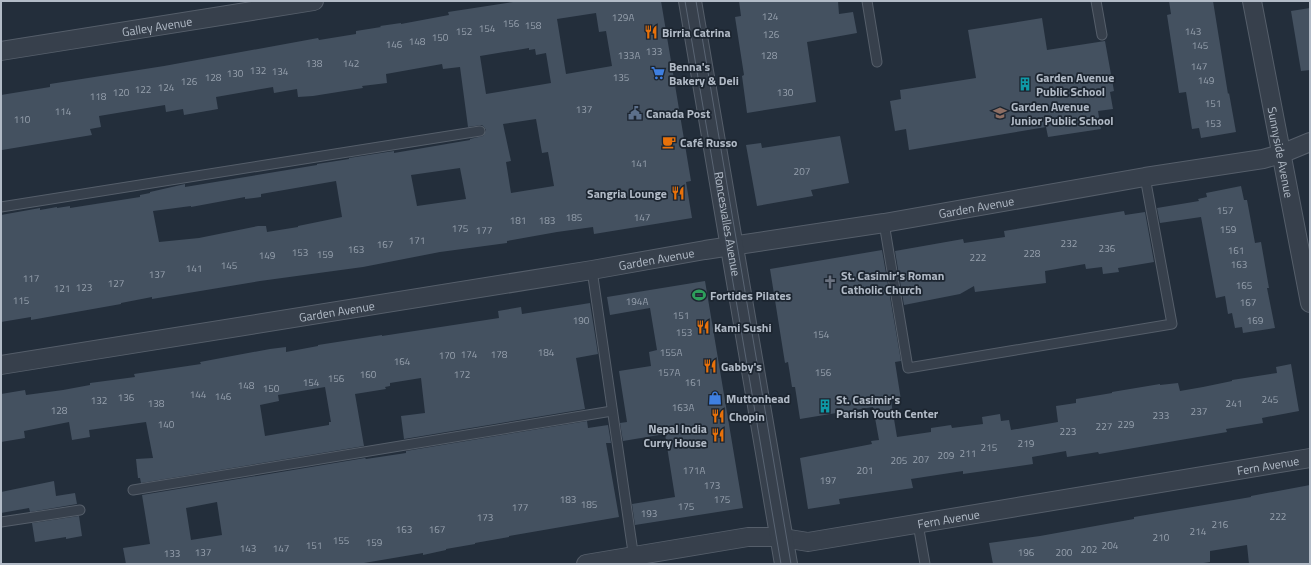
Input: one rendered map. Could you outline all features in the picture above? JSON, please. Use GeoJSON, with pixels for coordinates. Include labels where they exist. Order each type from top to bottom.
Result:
{"type":"FeatureCollection","features":[{"type":"Feature","properties":{"kind":"street","name":"Galley Avenue"},"geometry":{"type":"LineString","coordinates":[[1,51],[314,1]]}},
{"type":"Feature","properties":{"kind":"street","name":"Roncesvalles Avenue"},"geometry":{"type":"LineString","coordinates":[[690,1],[786,564]]}},
{"type":"Feature","properties":{"kind":"street","name":"Sunnyside Avenue"},"geometry":{"type":"LineString","coordinates":[[1252,1],[1310,303]]}},
{"type":"Feature","properties":{"kind":"street","name":"Garden Avenue"},"geometry":{"type":"LineString","coordinates":[[1,365],[732,246],[884,223],[1145,177],[1263,159],[1281,154],[1310,142]]}},
{"type":"Feature","properties":{"kind":"street","name":"Fern Avenue"},"geometry":{"type":"LineString","coordinates":[[586,564],[634,560],[748,537],[782,538],[808,542],[1310,458]]}},
{"type":"Feature","properties":{"kind":"lane"},"geometry":{"type":"LineString","coordinates":[[867,1],[877,62]]}},
{"type":"Feature","properties":{"kind":"lane"},"geometry":{"type":"LineString","coordinates":[[1096,1],[1102,35]]}},
{"type":"Feature","properties":{"kind":"lane"},"geometry":{"type":"LineString","coordinates":[[1,207],[480,131]]}},
{"type":"Feature","properties":{"kind":"lane"},"geometry":{"type":"LineString","coordinates":[[884,223],[908,368],[1172,324],[1145,177]]}},
{"type":"Feature","properties":{"kind":"lane"},"geometry":{"type":"LineString","coordinates":[[592,270],[634,560]]}},
{"type":"Feature","properties":{"kind":"lane"},"geometry":{"type":"LineString","coordinates":[[133,490],[612,411]]}},
{"type":"Feature","properties":{"kind":"lane"},"geometry":{"type":"LineString","coordinates":[[1,522],[80,510]]}},
{"type":"Feature","properties":{"kind":"lane"},"geometry":{"type":"LineString","coordinates":[[918,524],[925,564]]}},
{"type":"Feature","properties":{"kind":"building"},"geometry":{"type":"Polygon","coordinates":[[[520,1],[661,1],[691,181],[686,182],[692,218],[594,234],[593,227],[557,232],[507,241],[507,243],[440,252],[363,267],[260,281],[152,299],[152,297],[31,320],[31,317],[1,322],[1,215],[40,208],[40,210],[70,206],[70,208],[140,197],[140,195],[150,192],[185,184],[185,187],[317,165],[349,158],[394,151],[394,153],[470,140],[483,136],[486,130],[482,125],[468,127],[460,67],[443,69],[442,64],[386,74],[387,83],[362,86],[363,88],[313,96],[298,97],[297,89],[274,93],[273,87],[216,97],[218,109],[184,115],[183,109],[166,112],[165,105],[99,116],[101,127],[90,129],[92,135],[2,150],[1,95],[50,87],[50,84],[164,66],[318,38],[319,40],[356,34],[356,31],[381,27],[380,26],[401,24],[449,15],[448,12],[520,1]],[[596,13],[557,19],[566,74],[612,66],[606,31],[599,32],[596,13]],[[529,48],[480,56],[486,94],[551,83],[546,53],[536,55],[535,49],[529,50],[529,48]],[[536,119],[503,124],[511,161],[506,162],[511,193],[554,186],[548,152],[542,153],[536,119]],[[460,168],[411,175],[417,206],[466,199],[460,168]],[[336,181],[261,194],[261,197],[245,199],[245,197],[191,207],[153,211],[159,242],[199,238],[258,226],[266,226],[267,232],[342,217],[336,181]]]}},
{"type":"Feature","properties":{"kind":"building"},"geometry":{"type":"Polygon","coordinates":[[[739,1],[838,1],[839,14],[853,12],[857,33],[807,42],[816,102],[747,113],[742,76],[744,75],[735,17],[741,16],[739,1]]]}},
{"type":"Feature","properties":{"kind":"building"},"geometry":{"type":"Polygon","coordinates":[[[1169,1],[1213,1],[1228,94],[1229,93],[1236,132],[1201,138],[1199,128],[1192,129],[1186,92],[1179,93],[1167,15],[1171,14],[1169,1]]]}},
{"type":"Feature","properties":{"kind":"building"},"geometry":{"type":"Polygon","coordinates":[[[1310,8],[1310,70],[1301,71],[1291,11],[1310,8]]]}},
{"type":"Feature","properties":{"kind":"building","name":"Garden Avenue Public School"},"geometry":{"type":"Polygon","coordinates":[[[1042,18],[1047,50],[1105,41],[1114,91],[1110,92],[1113,109],[1098,111],[1101,129],[1048,137],[1046,127],[909,150],[906,129],[895,131],[890,101],[901,99],[900,90],[976,78],[968,30],[1042,18]]]}},
{"type":"Feature","properties":{"kind":"building"},"geometry":{"type":"Polygon","coordinates":[[[840,136],[849,183],[811,190],[813,196],[757,206],[746,145],[761,143],[762,148],[840,136]]]}},
{"type":"Feature","properties":{"kind":"building"},"geometry":{"type":"Polygon","coordinates":[[[1241,186],[1244,200],[1247,200],[1255,243],[1261,242],[1269,288],[1267,288],[1275,328],[1243,333],[1242,327],[1235,328],[1232,313],[1228,314],[1225,296],[1216,298],[1201,217],[1160,223],[1157,208],[1199,201],[1198,199],[1207,197],[1206,193],[1241,186]]]}},
{"type":"Feature","properties":{"kind":"building"},"geometry":{"type":"Polygon","coordinates":[[[1124,211],[1125,215],[1145,212],[1154,262],[1118,268],[1119,272],[1103,274],[1102,267],[1086,269],[1085,264],[1045,271],[1046,283],[975,292],[974,286],[960,294],[904,305],[895,251],[963,239],[964,243],[1005,237],[1004,231],[1124,211]]]}},
{"type":"Feature","properties":{"kind":"building"},"geometry":{"type":"Polygon","coordinates":[[[882,250],[901,361],[895,362],[901,400],[891,401],[897,437],[931,432],[931,428],[951,425],[952,428],[983,424],[982,417],[1000,414],[1001,421],[1009,420],[1011,430],[1058,422],[1056,406],[1076,403],[1076,399],[1160,384],[1178,383],[1180,391],[1232,380],[1277,373],[1276,367],[1291,364],[1299,411],[1262,418],[1263,423],[1226,429],[1227,432],[1099,454],[1098,452],[1067,457],[1066,451],[1032,457],[1033,464],[963,474],[963,471],[911,479],[913,488],[839,499],[840,504],[808,509],[800,458],[872,444],[871,441],[879,440],[873,407],[800,419],[795,387],[792,387],[788,362],[785,363],[770,269],[882,250]]]}},
{"type":"Feature","properties":{"kind":"building"},"geometry":{"type":"Polygon","coordinates":[[[705,281],[743,508],[635,525],[632,504],[675,497],[665,434],[623,441],[620,423],[627,422],[619,371],[651,366],[649,352],[657,350],[650,308],[610,315],[607,297],[705,281]]]}},
{"type":"Feature","properties":{"kind":"building"},"geometry":{"type":"Polygon","coordinates":[[[590,303],[598,354],[576,358],[585,409],[404,439],[401,416],[425,413],[421,378],[390,383],[390,386],[385,387],[386,389],[355,394],[364,446],[141,483],[140,478],[138,478],[136,459],[153,458],[146,422],[89,430],[90,437],[72,440],[69,422],[24,431],[25,438],[1,442],[1,394],[25,390],[26,395],[63,390],[90,385],[90,383],[135,377],[134,374],[201,364],[200,362],[270,349],[286,347],[286,352],[318,345],[499,318],[498,311],[521,307],[522,314],[590,303]],[[325,387],[278,395],[279,401],[260,405],[265,436],[329,425],[329,422],[331,422],[325,387]]]}},
{"type":"Feature","properties":{"kind":"building"},"geometry":{"type":"Polygon","coordinates":[[[587,421],[588,428],[608,425],[611,443],[606,443],[619,517],[509,536],[423,555],[423,553],[358,564],[126,564],[123,548],[150,544],[142,495],[365,458],[406,453],[406,451],[587,421]],[[217,502],[186,508],[191,540],[222,535],[217,502]]]}},
{"type":"Feature","properties":{"kind":"building"},"geometry":{"type":"Polygon","coordinates":[[[54,481],[56,496],[75,493],[77,504],[30,512],[29,508],[1,513],[1,492],[54,481]]]}},
{"type":"Feature","properties":{"kind":"building"},"geometry":{"type":"Polygon","coordinates":[[[1310,485],[1310,564],[1249,564],[1247,545],[1210,551],[1210,562],[1197,564],[993,564],[989,543],[1040,536],[1134,519],[1134,517],[1251,497],[1310,485]]]}},
{"type":"Feature","properties":{"kind":"building"},"geometry":{"type":"Polygon","coordinates":[[[79,516],[82,536],[35,542],[32,523],[79,516]]]}},
{"type":"Feature","properties":{"kind":"tram line"},"geometry":{"type":"LineString","coordinates":[[685,1],[781,564]]}},
{"type":"Feature","properties":{"kind":"tram line"},"geometry":{"type":"LineString","coordinates":[[696,1],[791,564]]}},
{"type":"Feature","properties":{"kind":"place","name":"Birria Catrina"},"geometry":{"type":"Point","coordinates":[651,32]}},
{"type":"Feature","properties":{"kind":"place","name":"Benna's Bakery & Deli"},"geometry":{"type":"Point","coordinates":[658,73]}},
{"type":"Feature","properties":{"kind":"place","name":"Garden Avenue Public School"},"geometry":{"type":"Point","coordinates":[1025,84]}},
{"type":"Feature","properties":{"kind":"place","name":"Canada Post"},"geometry":{"type":"Point","coordinates":[635,113]}},
{"type":"Feature","properties":{"kind":"place","name":"Garden Avenue Junior Public School"},"geometry":{"type":"Point","coordinates":[1000,113]}},
{"type":"Feature","properties":{"kind":"place","name":"Café Russo"},"geometry":{"type":"Point","coordinates":[669,142]}},
{"type":"Feature","properties":{"kind":"place","name":"Sangria Lounge"},"geometry":{"type":"Point","coordinates":[678,193]}},
{"type":"Feature","properties":{"kind":"place","name":"St. Casimir's Roman Catholic Church"},"geometry":{"type":"Point","coordinates":[830,282]}},
{"type":"Feature","properties":{"kind":"place","name":"Fortides Pilates"},"geometry":{"type":"Point","coordinates":[699,295]}},
{"type":"Feature","properties":{"kind":"place","name":"Kami Sushi"},"geometry":{"type":"Point","coordinates":[703,327]}},
{"type":"Feature","properties":{"kind":"place","name":"Gabby's"},"geometry":{"type":"Point","coordinates":[710,366]}},
{"type":"Feature","properties":{"kind":"place","name":"Muttonhead"},"geometry":{"type":"Point","coordinates":[715,398]}},
{"type":"Feature","properties":{"kind":"place","name":"St. Casimir's Parish Youth Center"},"geometry":{"type":"Point","coordinates":[825,406]}},
{"type":"Feature","properties":{"kind":"place","name":"Chopin"},"geometry":{"type":"Point","coordinates":[718,416]}},
{"type":"Feature","properties":{"kind":"place","name":"Nepal India Curry House"},"geometry":{"type":"Point","coordinates":[718,435]}}]}
